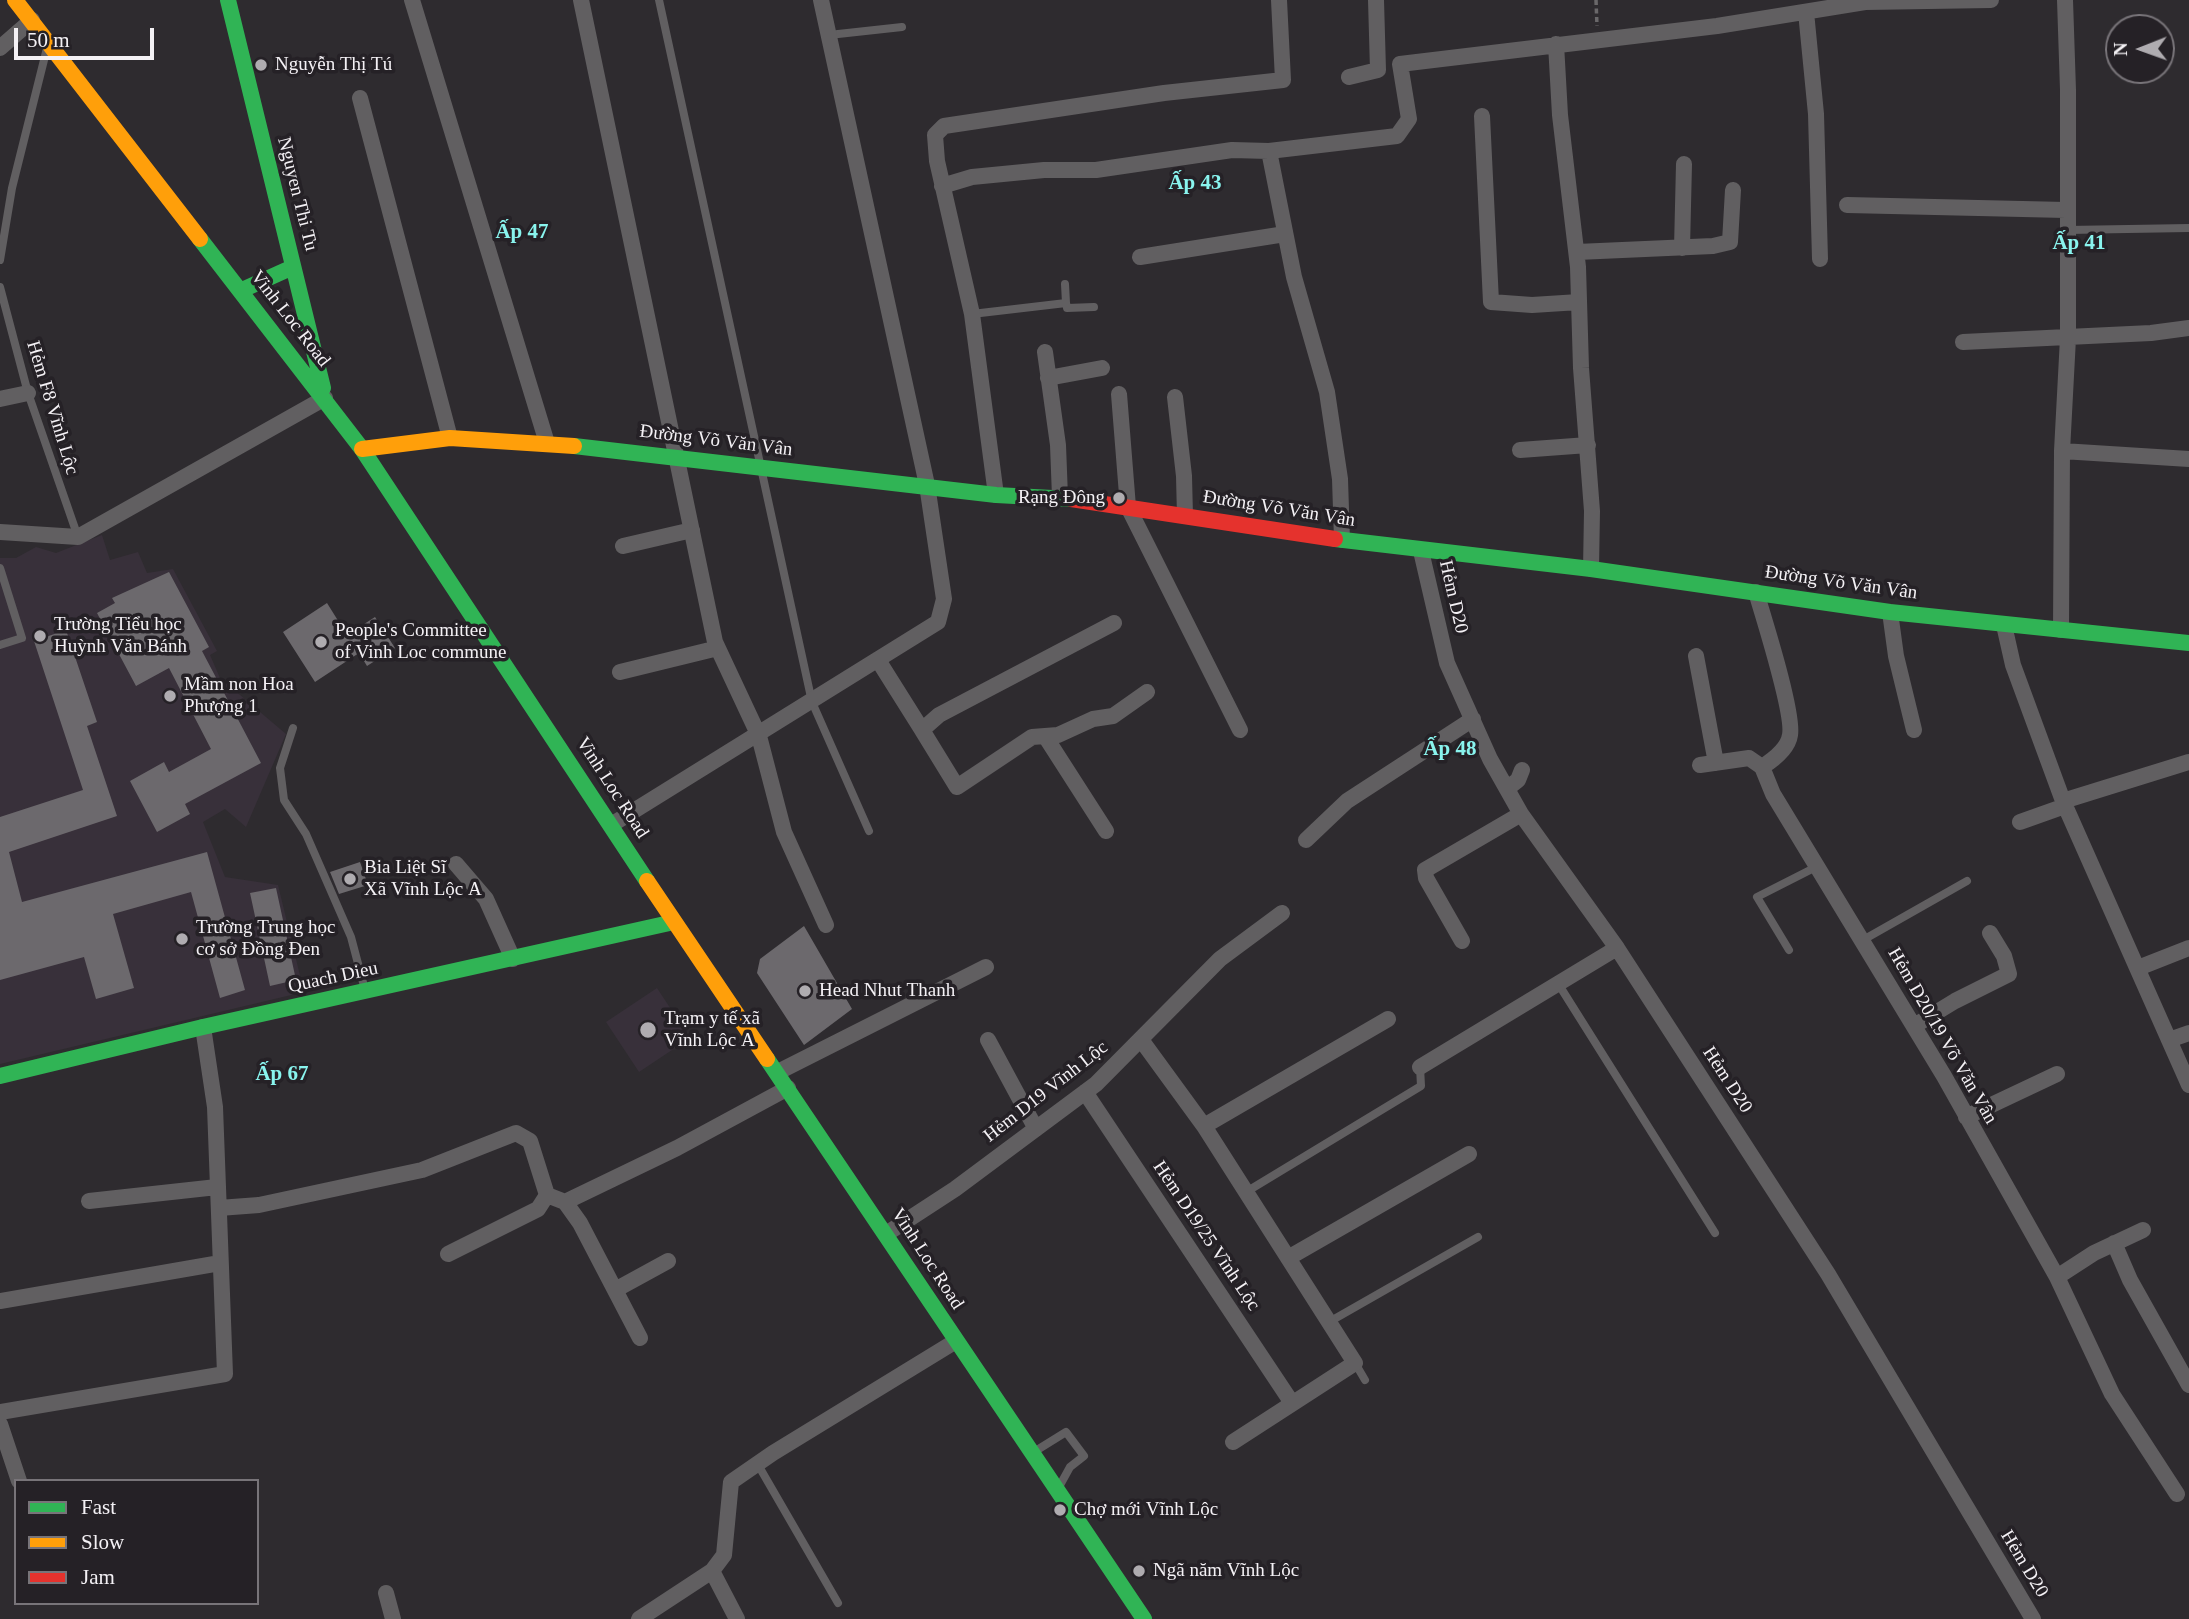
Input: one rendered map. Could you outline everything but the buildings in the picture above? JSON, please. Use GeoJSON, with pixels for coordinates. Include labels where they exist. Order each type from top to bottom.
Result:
{"type":"FeatureCollection","features":[{"type":"Feature","properties":{"kind":"main road","name":"Vinh Loc Road"},"geometry":{"type":"LineString","coordinates":[[15,0],[326,398],[362,449],[674,922],[778,1072],[1144,1619]]}},
{"type":"Feature","properties":{"kind":"main road","name":"Nguyen Thi Tu"},"geometry":{"type":"LineString","coordinates":[[228,0],[326,398]]}},
{"type":"Feature","properties":{"kind":"main road"},"geometry":{"type":"LineString","coordinates":[[242,290],[293,267]]}},
{"type":"Feature","properties":{"kind":"main road","name":"Đường Võ Văn Vân"},"geometry":{"type":"LineString","coordinates":[[362,449],[450,438],[547,443],[996,495],[1060,497],[1420,551],[1591,569],[1890,612],[2189,643]]}},
{"type":"Feature","properties":{"kind":"main road","name":"Quach Dieu"},"geometry":{"type":"LineString","coordinates":[[0,1076],[203,1027],[366,993],[674,922]]}},
{"type":"Feature","properties":{"kind":"street"},"geometry":{"type":"LineString","coordinates":[[412,0],[547,443]]}},
{"type":"Feature","properties":{"kind":"street"},"geometry":{"type":"LineString","coordinates":[[581,0],[718,648],[759,736],[784,832],[826,925]]}},
{"type":"Feature","properties":{"kind":"street"},"geometry":{"type":"LineString","coordinates":[[611,825],[759,736],[938,622],[944,599],[927,485],[821,0]]}},
{"type":"Feature","properties":{"kind":"street"},"geometry":{"type":"LineString","coordinates":[[996,495],[972,314],[943,186],[935,135],[944,126],[1164,93],[1283,80],[1279,0]]}},
{"type":"Feature","properties":{"kind":"street"},"geometry":{"type":"LineString","coordinates":[[1349,76],[1378,70],[1376,0]]}},
{"type":"Feature","properties":{"kind":"street"},"geometry":{"type":"LineString","coordinates":[[943,186],[972,177],[1044,170],[1096,170],[1232,150],[1269,151],[1397,136],[1409,119],[1400,64],[1598,40],[1801,8],[1865,2],[1991,0]]}},
{"type":"Feature","properties":{"kind":"street"},"geometry":{"type":"LineString","coordinates":[[2061,630],[2062,451],[2068,338],[2068,90],[2065,0]]}},
{"type":"Feature","properties":{"kind":"street"},"geometry":{"type":"LineString","coordinates":[[1801,8],[1816,114],[1820,258]]}},
{"type":"Feature","properties":{"kind":"street"},"geometry":{"type":"LineString","coordinates":[[0,48],[32,20]]}},
{"type":"Feature","properties":{"kind":"street"},"geometry":{"type":"LineString","coordinates":[[1556,44],[1564,153],[1577,251],[1588,445],[1591,569]]}},
{"type":"Feature","properties":{"kind":"street"},"geometry":{"type":"LineString","coordinates":[[360,98],[450,438]]}},
{"type":"Feature","properties":{"kind":"street"},"geometry":{"type":"LineString","coordinates":[[1482,116],[1491,302],[1532,305],[1579,302]]}},
{"type":"Feature","properties":{"kind":"street"},"geometry":{"type":"LineString","coordinates":[[1269,151],[1294,277],[1327,392],[1340,479],[1342,540]]}},
{"type":"Feature","properties":{"kind":"street"},"geometry":{"type":"LineString","coordinates":[[1682,248],[1684,164]]}},
{"type":"Feature","properties":{"kind":"street"},"geometry":{"type":"LineString","coordinates":[[1577,251],[1682,248],[1730,242],[1733,190]]}},
{"type":"Feature","properties":{"kind":"street"},"geometry":{"type":"LineString","coordinates":[[1847,205],[2066,210]]}},
{"type":"Feature","properties":{"kind":"street"},"geometry":{"type":"LineString","coordinates":[[1140,257],[1285,234]]}},
{"type":"Feature","properties":{"kind":"street"},"geometry":{"type":"LineString","coordinates":[[1963,342],[2151,333],[2189,328]]}},
{"type":"Feature","properties":{"kind":"street"},"geometry":{"type":"LineString","coordinates":[[1045,352],[1058,445],[1060,497]]}},
{"type":"Feature","properties":{"kind":"street"},"geometry":{"type":"LineString","coordinates":[[1048,378],[1102,368]]}},
{"type":"Feature","properties":{"kind":"street"},"geometry":{"type":"LineString","coordinates":[[0,399],[28,393]]}},
{"type":"Feature","properties":{"kind":"street"},"geometry":{"type":"LineString","coordinates":[[1119,394],[1128,508],[1240,730]]}},
{"type":"Feature","properties":{"kind":"street"},"geometry":{"type":"LineString","coordinates":[[1175,397],[1184,476],[1185,516]]}},
{"type":"Feature","properties":{"kind":"street"},"geometry":{"type":"LineString","coordinates":[[0,532],[78,537],[326,398]]}},
{"type":"Feature","properties":{"kind":"street"},"geometry":{"type":"LineString","coordinates":[[1520,450],[1588,445]]}},
{"type":"Feature","properties":{"kind":"street"},"geometry":{"type":"LineString","coordinates":[[2062,451],[2189,458]]}},
{"type":"Feature","properties":{"kind":"street"},"geometry":{"type":"LineString","coordinates":[[623,545],[692,530]]}},
{"type":"Feature","properties":{"kind":"street","name":"Hẻm D20"},"geometry":{"type":"LineString","coordinates":[[1420,551],[1447,663],[1490,759],[1516,779],[1521,814],[1616,948],[1828,1274],[2033,1619]]}},
{"type":"Feature","properties":{"kind":"street"},"geometry":{"type":"LineString","coordinates":[[1696,656],[1708,764],[1749,758],[1762,767],[1786,747],[1791,734],[1756,592]]}},
{"type":"Feature","properties":{"kind":"street"},"geometry":{"type":"LineString","coordinates":[[1890,612],[1896,656],[1914,730]]}},
{"type":"Feature","properties":{"kind":"street"},"geometry":{"type":"LineString","coordinates":[[922,730],[939,715],[1007,682],[1114,623]]}},
{"type":"Feature","properties":{"kind":"street"},"geometry":{"type":"LineString","coordinates":[[2004,625],[2017,677],[2064,804],[2189,1085]]}},
{"type":"Feature","properties":{"kind":"street"},"geometry":{"type":"LineString","coordinates":[[620,672],[718,648]]}},
{"type":"Feature","properties":{"kind":"street"},"geometry":{"type":"LineString","coordinates":[[878,660],[957,787],[1032,737],[1058,736],[1093,719],[1113,716],[1147,692]]}},
{"type":"Feature","properties":{"kind":"street"},"geometry":{"type":"LineString","coordinates":[[1306,840],[1347,801],[1473,719]]}},
{"type":"Feature","properties":{"kind":"street"},"geometry":{"type":"LineString","coordinates":[[1045,736],[1106,831]]}},
{"type":"Feature","properties":{"kind":"street"},"geometry":{"type":"LineString","coordinates":[[2020,822],[2064,804],[2189,762]]}},
{"type":"Feature","properties":{"kind":"street","name":"Hẻm D20/19 Võ Văn Vân"},"geometry":{"type":"LineString","coordinates":[[1762,767],[1773,794],[1914,1026],[2057,1277],[2112,1394],[2177,1494]]}},
{"type":"Feature","properties":{"kind":"street"},"geometry":{"type":"LineString","coordinates":[[1462,941],[1426,878],[1425,870],[1521,814]]}},
{"type":"Feature","properties":{"kind":"street"},"geometry":{"type":"LineString","coordinates":[[456,864],[486,900],[513,959]]}},
{"type":"Feature","properties":{"kind":"street","name":"Hẻm D19 Vĩnh Lộc"},"geometry":{"type":"LineString","coordinates":[[886,1234],[955,1189],[1084,1092],[1142,1041],[1220,959],[1282,913]]}},
{"type":"Feature","properties":{"kind":"street"},"geometry":{"type":"LineString","coordinates":[[1914,1026],[2009,974],[2004,956],[1990,933]]}},
{"type":"Feature","properties":{"kind":"street"},"geometry":{"type":"LineString","coordinates":[[1420,1067],[1616,948]]}},
{"type":"Feature","properties":{"kind":"street"},"geometry":{"type":"LineString","coordinates":[[2138,968],[2189,948]]}},
{"type":"Feature","properties":{"kind":"street"},"geometry":{"type":"LineString","coordinates":[[778,1072],[831,1042],[986,967]]}},
{"type":"Feature","properties":{"kind":"street"},"geometry":{"type":"LineString","coordinates":[[1204,1126],[1388,1018]]}},
{"type":"Feature","properties":{"kind":"street"},"geometry":{"type":"LineString","coordinates":[[0,1412],[225,1374],[215,1107],[203,1027]]}},
{"type":"Feature","properties":{"kind":"street"},"geometry":{"type":"LineString","coordinates":[[2169,1040],[2189,1033]]}},
{"type":"Feature","properties":{"kind":"street"},"geometry":{"type":"LineString","coordinates":[[988,1041],[1036,1129]]}},
{"type":"Feature","properties":{"kind":"street"},"geometry":{"type":"LineString","coordinates":[[1142,1041],[1204,1126],[1355,1363],[1233,1442]]}},
{"type":"Feature","properties":{"kind":"street"},"geometry":{"type":"LineString","coordinates":[[1966,1118],[2057,1074]]}},
{"type":"Feature","properties":{"kind":"street"},"geometry":{"type":"LineString","coordinates":[[565,1202],[677,1148],[788,1088]]}},
{"type":"Feature","properties":{"kind":"street","name":"Hẻm D19/25 Vĩnh Lộc"},"geometry":{"type":"LineString","coordinates":[[1084,1092],[1292,1403]]}},
{"type":"Feature","properties":{"kind":"street"},"geometry":{"type":"LineString","coordinates":[[219,1208],[258,1205],[422,1170],[516,1133],[530,1141],[547,1195]]}},
{"type":"Feature","properties":{"kind":"street"},"geometry":{"type":"LineString","coordinates":[[1289,1258],[1469,1154]]}},
{"type":"Feature","properties":{"kind":"street"},"geometry":{"type":"LineString","coordinates":[[89,1201],[217,1187]]}},
{"type":"Feature","properties":{"kind":"street"},"geometry":{"type":"LineString","coordinates":[[547,1195],[565,1202],[580,1223],[640,1339]]}},
{"type":"Feature","properties":{"kind":"street"},"geometry":{"type":"LineString","coordinates":[[447,1255],[538,1209],[547,1195]]}},
{"type":"Feature","properties":{"kind":"street"},"geometry":{"type":"LineString","coordinates":[[2057,1277],[2114,1243],[2143,1230]]}},
{"type":"Feature","properties":{"kind":"street"},"geometry":{"type":"LineString","coordinates":[[2114,1243],[2130,1280],[2189,1385]]}},
{"type":"Feature","properties":{"kind":"street"},"geometry":{"type":"LineString","coordinates":[[615,1290],[668,1261]]}},
{"type":"Feature","properties":{"kind":"street"},"geometry":{"type":"LineString","coordinates":[[0,1301],[220,1263]]}},
{"type":"Feature","properties":{"kind":"street"},"geometry":{"type":"LineString","coordinates":[[639,1619],[712,1571],[724,1555],[731,1482],[757,1463],[957,1341]]}},
{"type":"Feature","properties":{"kind":"street"},"geometry":{"type":"LineString","coordinates":[[0,1424],[18,1479]]}},
{"type":"Feature","properties":{"kind":"street"},"geometry":{"type":"LineString","coordinates":[[712,1571],[737,1619]]}},
{"type":"Feature","properties":{"kind":"street"},"geometry":{"type":"LineString","coordinates":[[386,1592],[393,1619]]}},
{"type":"Feature","properties":{"kind":"street"},"geometry":{"type":"LineString","coordinates":[[660,1604],[668,1619]]}},
{"type":"Feature","properties":{"kind":"lane"},"geometry":{"type":"LineString","coordinates":[[659,0],[812,702],[869,831]]}},
{"type":"Feature","properties":{"kind":"lane"},"geometry":{"type":"LineString","coordinates":[[829,35],[902,27]]}},
{"type":"Feature","properties":{"kind":"lane"},"geometry":{"type":"LineString","coordinates":[[0,260],[12,188],[48,42]]}},
{"type":"Feature","properties":{"kind":"lane"},"geometry":{"type":"LineString","coordinates":[[2067,230],[2189,228]]}},
{"type":"Feature","properties":{"kind":"lane"},"geometry":{"type":"LineString","coordinates":[[1065,284],[1066,308],[1094,307]]}},
{"type":"Feature","properties":{"kind":"lane","name":"Hẻm F8 Vĩnh Lộc"},"geometry":{"type":"LineString","coordinates":[[0,287],[28,393],[78,537]]}},
{"type":"Feature","properties":{"kind":"lane"},"geometry":{"type":"LineString","coordinates":[[972,314],[1066,303]]}},
{"type":"Feature","properties":{"kind":"lane"},"geometry":{"type":"LineString","coordinates":[[0,568],[22,638],[0,645]]}},
{"type":"Feature","properties":{"kind":"lane"},"geometry":{"type":"LineString","coordinates":[[293,728],[281,768],[284,800],[306,834],[351,937],[366,993]]}},
{"type":"Feature","properties":{"kind":"lane"},"geometry":{"type":"LineString","coordinates":[[1789,950],[1757,897],[1818,866]]}},
{"type":"Feature","properties":{"kind":"lane"},"geometry":{"type":"LineString","coordinates":[[1863,940],[1967,881]]}},
{"type":"Feature","properties":{"kind":"lane"},"geometry":{"type":"LineString","coordinates":[[1559,985],[1714,1233]]}},
{"type":"Feature","properties":{"kind":"lane"},"geometry":{"type":"LineString","coordinates":[[1246,1192],[1421,1086],[1420,1067]]}},
{"type":"Feature","properties":{"kind":"lane"},"geometry":{"type":"LineString","coordinates":[[1329,1322],[1478,1237]]}},
{"type":"Feature","properties":{"kind":"lane"},"geometry":{"type":"LineString","coordinates":[[1355,1363],[1364,1380]]}},
{"type":"Feature","properties":{"kind":"lane"},"geometry":{"type":"LineString","coordinates":[[1034,1452],[1066,1432],[1084,1456],[1070,1467],[1058,1489]]}},
{"type":"Feature","properties":{"kind":"lane"},"geometry":{"type":"LineString","coordinates":[[757,1463],[838,1603]]}},
{"type":"Feature","properties":{"kind":"path"},"geometry":{"type":"LineString","coordinates":[[1596,0],[1598,40]]}},
{"type":"Feature","properties":{"kind":"shaded area"},"geometry":{"type":"Polygon","coordinates":[[[102,535],[110,560],[138,552],[147,573],[173,569],[217,651],[210,655],[220,678],[286,734],[246,827],[225,809],[203,822],[225,877],[278,885],[304,992],[0,1064],[0,558],[16,558],[36,547],[56,553],[102,535]]]}},
{"type":"Feature","properties":{"kind":"shaded area","name":"Trạm y tế xã Vĩnh Lộc A"},"geometry":{"type":"Polygon","coordinates":[[[657,988],[690,1038],[639,1072],[606,1022],[657,988]]]}},
{"type":"Feature","properties":{"kind":"traffic: fast"},"geometry":{"type":"LineString","coordinates":[[228,0],[323,388]]}},
{"type":"Feature","properties":{"kind":"traffic: fast"},"geometry":{"type":"LineString","coordinates":[[200,239],[362,449],[647,881]]}},
{"type":"Feature","properties":{"kind":"traffic: fast"},"geometry":{"type":"LineString","coordinates":[[242,290],[293,267]]}},
{"type":"Feature","properties":{"kind":"traffic: fast"},"geometry":{"type":"LineString","coordinates":[[574,446],[996,495],[1071,499]]}},
{"type":"Feature","properties":{"kind":"traffic: fast"},"geometry":{"type":"LineString","coordinates":[[1335,539],[1591,569],[1890,612],[2189,643]]}},
{"type":"Feature","properties":{"kind":"traffic: fast"},"geometry":{"type":"LineString","coordinates":[[0,1076],[203,1027],[674,922]]}},
{"type":"Feature","properties":{"kind":"traffic: fast"},"geometry":{"type":"LineString","coordinates":[[767,1059],[1144,1619]]}},
{"type":"Feature","properties":{"kind":"traffic: slow"},"geometry":{"type":"LineString","coordinates":[[15,0],[200,239]]}},
{"type":"Feature","properties":{"kind":"traffic: slow"},"geometry":{"type":"LineString","coordinates":[[362,449],[450,438],[574,446]]}},
{"type":"Feature","properties":{"kind":"traffic: slow"},"geometry":{"type":"LineString","coordinates":[[647,881],[767,1059]]}},
{"type":"Feature","properties":{"kind":"traffic: jam"},"geometry":{"type":"LineString","coordinates":[[1071,499],[1335,539]]}},
{"type":"Feature","properties":{"kind":"place","name":"Nguyễn Thị Tú"},"geometry":{"type":"Point","coordinates":[261,65]}},
{"type":"Feature","properties":{"kind":"place","name":"Rạng Đông"},"geometry":{"type":"Point","coordinates":[1119,498]}},
{"type":"Feature","properties":{"kind":"place","name":"Trường Tiểu học Huỳnh Văn Bánh"},"geometry":{"type":"Point","coordinates":[40,636]}},
{"type":"Feature","properties":{"kind":"place","name":"People's Committee of Vinh Loc commune"},"geometry":{"type":"Point","coordinates":[321,642]}},
{"type":"Feature","properties":{"kind":"place","name":"Mầm non Hoa Phượng 1"},"geometry":{"type":"Point","coordinates":[170,696]}},
{"type":"Feature","properties":{"kind":"place","name":"Bia Liệt Sĩ Xã Vĩnh Lộc A"},"geometry":{"type":"Point","coordinates":[350,879]}},
{"type":"Feature","properties":{"kind":"place","name":"Trường Trung học cơ sở Đồng Đen"},"geometry":{"type":"Point","coordinates":[182,939]}},
{"type":"Feature","properties":{"kind":"place","name":"Head Nhut Thanh"},"geometry":{"type":"Point","coordinates":[805,991]}},
{"type":"Feature","properties":{"kind":"place","name":"Trạm y tế xã Vĩnh Lộc A"},"geometry":{"type":"Point","coordinates":[648,1030]}},
{"type":"Feature","properties":{"kind":"place","name":"Chợ mới Vĩnh Lộc"},"geometry":{"type":"Point","coordinates":[1060,1510]}},
{"type":"Feature","properties":{"kind":"place","name":"Ngã năm Vĩnh Lộc"},"geometry":{"type":"Point","coordinates":[1139,1571]}},
{"type":"Feature","properties":{"kind":"district","name":"Ấp 43"},"geometry":{"type":"Point","coordinates":[1195,184]}},
{"type":"Feature","properties":{"kind":"district","name":"Ấp 47"},"geometry":{"type":"Point","coordinates":[522,233]}},
{"type":"Feature","properties":{"kind":"district","name":"Ấp 41"},"geometry":{"type":"Point","coordinates":[2079,244]}},
{"type":"Feature","properties":{"kind":"district","name":"Ấp 48"},"geometry":{"type":"Point","coordinates":[1450,750]}},
{"type":"Feature","properties":{"kind":"district","name":"Ấp 67"},"geometry":{"type":"Point","coordinates":[282,1075]}}]}
